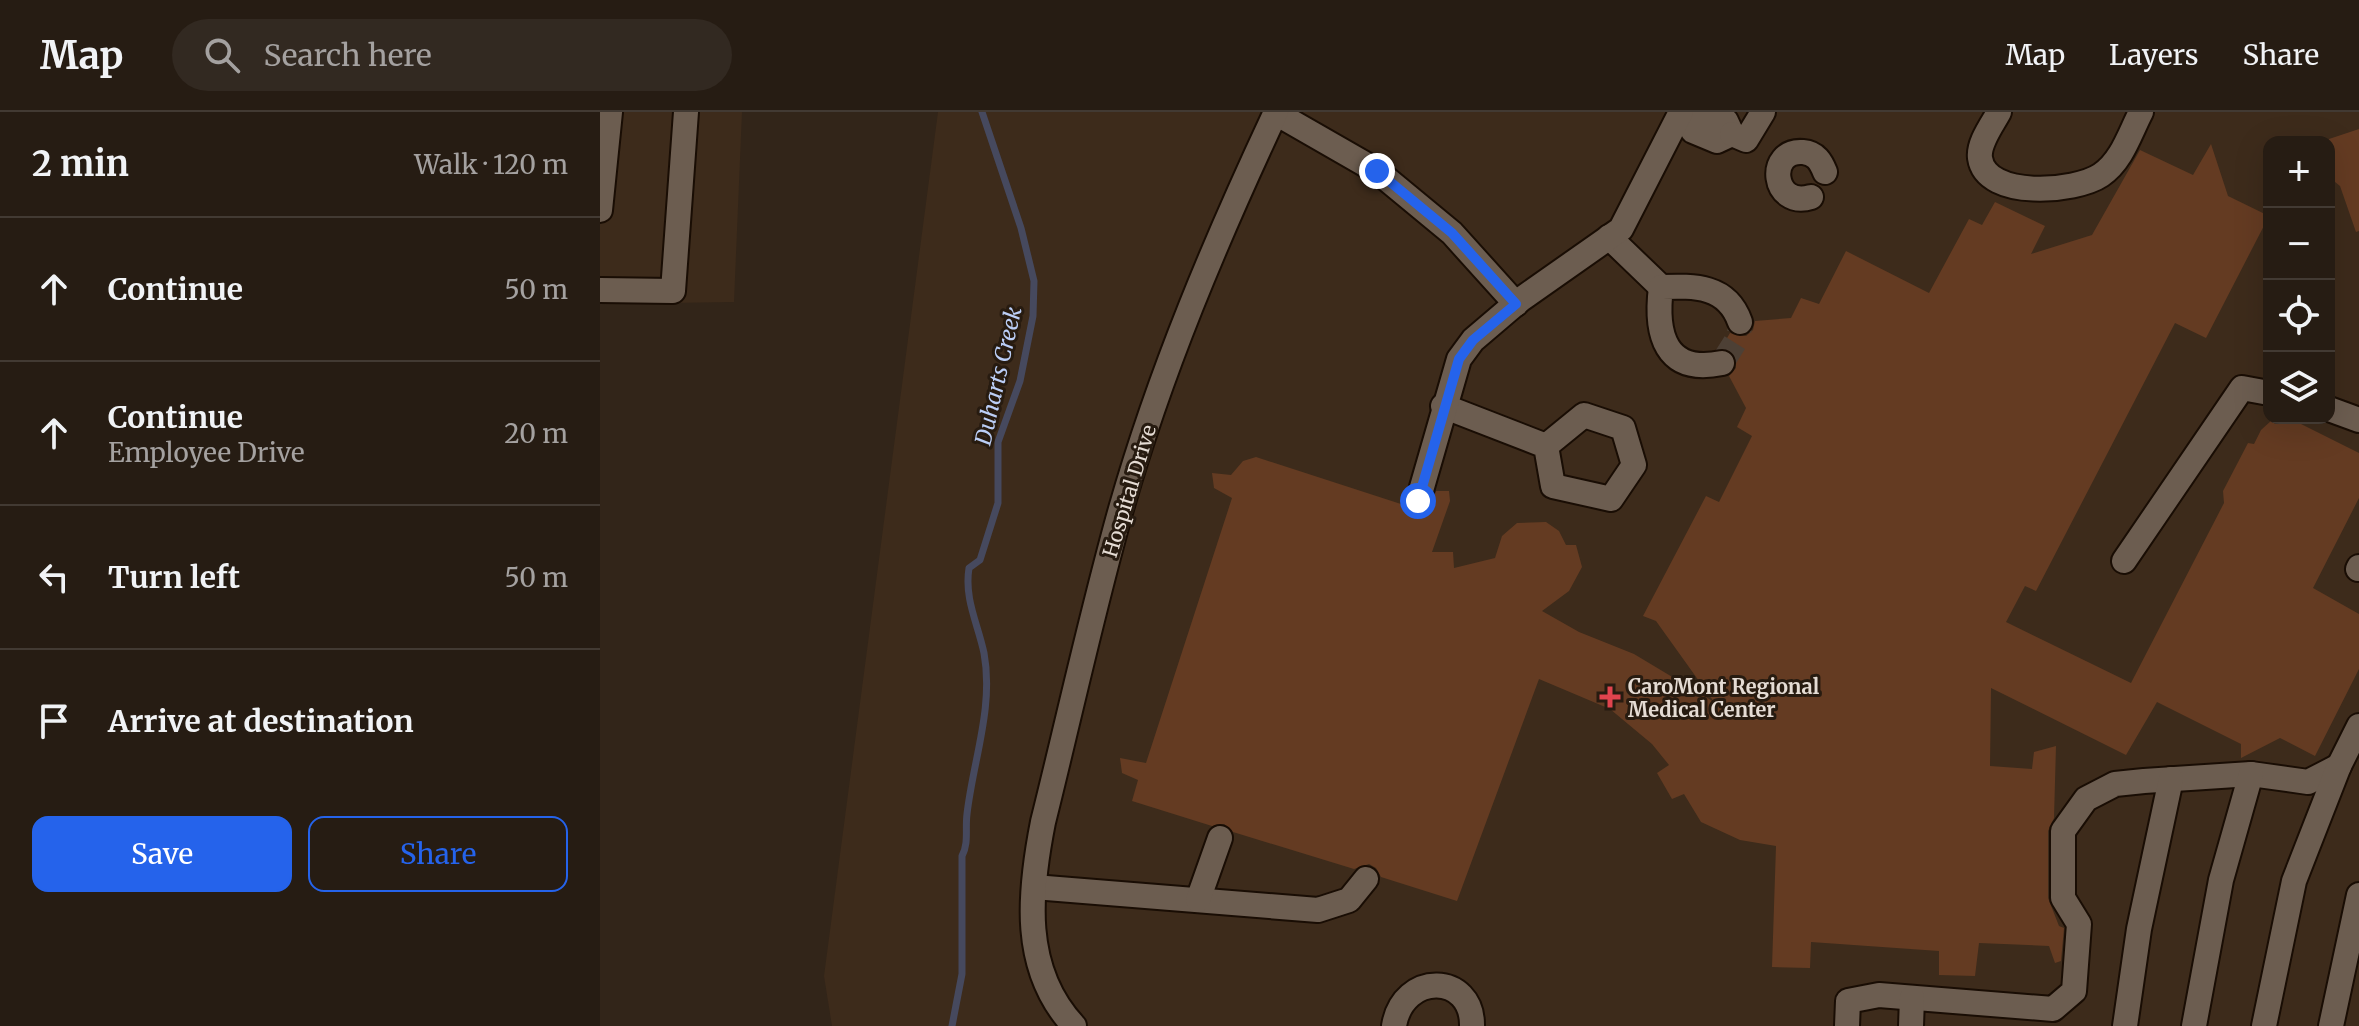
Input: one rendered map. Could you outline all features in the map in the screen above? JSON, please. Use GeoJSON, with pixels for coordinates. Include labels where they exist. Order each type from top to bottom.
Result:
{"type":"FeatureCollection","features":[{"type":"Feature","properties":{"kind":"street"},"geometry":{"type":"LineString","coordinates":[[600,210],[610,112]]}},
{"type":"Feature","properties":{"kind":"street"},"geometry":{"type":"LineString","coordinates":[[600,290],[673,291],[686,112]]}},
{"type":"Feature","properties":{"kind":"street"},"geometry":{"type":"LineString","coordinates":[[1276,112],[1377,171],[1452,233],[1516,304]]}},
{"type":"Feature","properties":{"kind":"street","name":"Hospital Drive"},"geometry":{"type":"LineString","coordinates":[[1074,1026],[1048,989],[1032,934],[1034,887],[1043,822],[1125,496],[1199,287],[1276,112]]}},
{"type":"Feature","properties":{"kind":"street"},"geometry":{"type":"LineString","coordinates":[[1691,113],[1693,131],[1717,141],[1739,137],[1763,112]]}},
{"type":"Feature","properties":{"kind":"street"},"geometry":{"type":"LineString","coordinates":[[1999,112],[1981,146],[1980,157],[1984,168],[2024,190],[2042,191],[2100,176],[2116,161],[2141,112]]}},
{"type":"Feature","properties":{"kind":"street"},"geometry":{"type":"LineString","coordinates":[[1418,501],[1459,359],[1473,340],[1516,304],[1621,229],[1691,113]]}},
{"type":"Feature","properties":{"kind":"street"},"geometry":{"type":"LineString","coordinates":[[1739,137],[1781,161]]}},
{"type":"Feature","properties":{"kind":"street"},"geometry":{"type":"LineString","coordinates":[[1811,197],[1796,199],[1782,191],[1777,176],[1781,161],[1794,152],[1810,153],[1821,163],[1825,172]]}},
{"type":"Feature","properties":{"kind":"street"},"geometry":{"type":"LineString","coordinates":[[1609,237],[1661,287],[1711,289],[1725,297],[1740,322]]}},
{"type":"Feature","properties":{"kind":"street"},"geometry":{"type":"LineString","coordinates":[[1661,287],[1657,319],[1662,342],[1675,356],[1701,368],[1722,363]]}},
{"type":"Feature","properties":{"kind":"street"},"geometry":{"type":"LineString","coordinates":[[2124,561],[2242,388],[2263,392]]}},
{"type":"Feature","properties":{"kind":"street"},"geometry":{"type":"LineString","coordinates":[[1443,406],[1546,446]]}},
{"type":"Feature","properties":{"kind":"street"},"geometry":{"type":"LineString","coordinates":[[2335,411],[2359,420]]}},
{"type":"Feature","properties":{"kind":"street"},"geometry":{"type":"LineString","coordinates":[[2264,1026],[2294,881],[2349,771],[2359,726]]}},
{"type":"Feature","properties":{"kind":"street"},"geometry":{"type":"LineString","coordinates":[[1847,1026],[1848,1001],[1879,995],[1912,998],[1982,1015],[2052,1018],[2074,991],[2079,924],[2063,898],[2063,831],[2086,799],[2115,784],[2251,774],[2308,782],[2349,771]]}},
{"type":"Feature","properties":{"kind":"street"},"geometry":{"type":"LineString","coordinates":[[2194,1026],[2221,880],[2251,774]]}},
{"type":"Feature","properties":{"kind":"street"},"geometry":{"type":"LineString","coordinates":[[2125,1026],[2139,929],[2171,779]]}},
{"type":"Feature","properties":{"kind":"street"},"geometry":{"type":"LineString","coordinates":[[1198,900],[1220,838]]}},
{"type":"Feature","properties":{"kind":"street"},"geometry":{"type":"LineString","coordinates":[[1034,887],[1318,910],[1349,900],[1366,879]]}},
{"type":"Feature","properties":{"kind":"street"},"geometry":{"type":"LineString","coordinates":[[2331,1026],[2359,895]]}},
{"type":"Feature","properties":{"kind":"street"},"geometry":{"type":"LineString","coordinates":[[1394,1026],[1403,999],[1414,990],[1439,986],[1454,990],[1466,1001],[1472,1026]]}},
{"type":"Feature","properties":{"kind":"street"},"geometry":{"type":"LineString","coordinates":[[1911,1026],[1912,998]]}},
{"type":"Feature","properties":{"kind":"shaded area"},"geometry":{"type":"Polygon","coordinates":[[[600,112],[742,112],[734,302],[600,304],[600,112]]]}},
{"type":"Feature","properties":{"kind":"shaded area","name":"CaroMont Regional Medical Center"},"geometry":{"type":"Polygon","coordinates":[[[938,112],[2359,112],[2359,1026],[832,1026],[824,976],[938,112]]]}},
{"type":"Feature","properties":{"kind":"building"},"geometry":{"type":"Polygon","coordinates":[[[2359,129],[2359,231],[2356,232],[2340,186],[2335,182],[2335,137],[2359,129]]]}},
{"type":"Feature","properties":{"kind":"building"},"geometry":{"type":"Polygon","coordinates":[[[2211,144],[2228,196],[2263,213],[2263,228],[2206,338],[2175,323],[2036,591],[2025,586],[2006,622],[2131,683],[2224,503],[2223,491],[2248,443],[2254,444],[2268,424],[2301,424],[2359,453],[2359,498],[2313,588],[2359,614],[2359,669],[2315,756],[2280,738],[2241,758],[2241,744],[2157,702],[2126,755],[1991,688],[1990,766],[2032,769],[2034,752],[2056,746],[2054,818],[2048,831],[2048,898],[2059,926],[2064,928],[2061,961],[2055,963],[2049,946],[1979,943],[1975,976],[1939,975],[1939,951],[1811,942],[1810,968],[1772,967],[1776,846],[1740,840],[1701,822],[1684,794],[1672,799],[1657,773],[1669,765],[1652,744],[1610,709],[1539,679],[1457,901],[1381,877],[1376,868],[1369,864],[1354,869],[1233,832],[1224,824],[1212,826],[1132,801],[1138,780],[1122,773],[1120,758],[1146,763],[1232,498],[1214,488],[1212,473],[1231,475],[1243,461],[1256,457],[1404,505],[1415,516],[1429,511],[1436,491],[1449,491],[1450,501],[1432,552],[1453,552],[1454,568],[1495,558],[1502,536],[1517,523],[1546,522],[1559,531],[1566,545],[1576,545],[1582,567],[1569,591],[1542,611],[1579,632],[1634,654],[1714,702],[1656,621],[1643,616],[1706,496],[1719,502],[1752,436],[1737,427],[1746,408],[1729,376],[1736,368],[1734,355],[1721,348],[1730,333],[1746,336],[1753,330],[1755,321],[1791,318],[1801,298],[1819,304],[1846,251],[1929,293],[1969,219],[1982,225],[1995,202],[2045,226],[2031,254],[2092,235],[2140,150],[2193,175],[2211,144]]]}},
{"type":"Feature","properties":{"kind":"waterway","name":"Duharts Creek"},"geometry":{"type":"LineString","coordinates":[[952,1026],[962,974],[962,856],[986,693],[984,653],[968,590],[969,568],[980,560],[998,503],[998,442],[1020,381],[1033,316],[1034,281],[1021,228],[982,112]]}},
{"type":"Feature","properties":{"kind":"tunnel"},"geometry":{"type":"LineString","coordinates":[[1722,363],[1739,336],[1740,322]]}},
{"type":"Feature","properties":{"kind":"place","name":"CaroMont Regional Medical Center"},"geometry":{"type":"Point","coordinates":[1610,697]}},
{"type":"Feature","properties":{"kind":"route"},"geometry":{"type":"LineString","coordinates":[[1377,171],[1452,233],[1516,304],[1473,340],[1459,359],[1418,501]]}}]}
